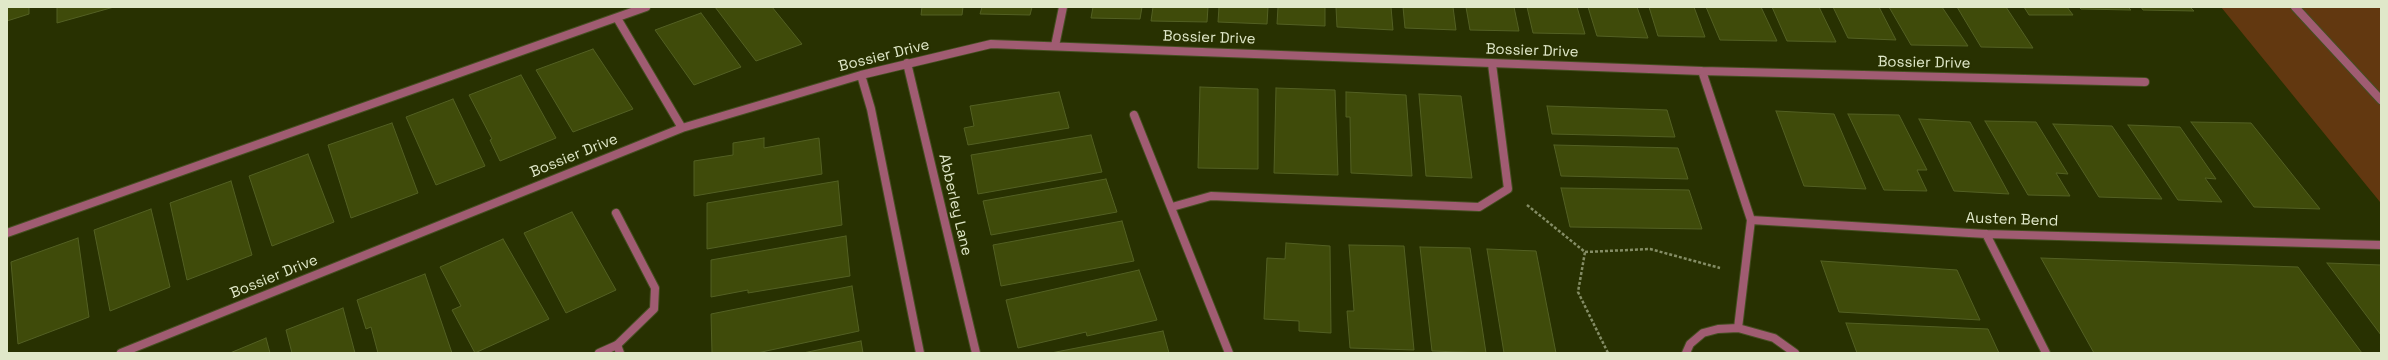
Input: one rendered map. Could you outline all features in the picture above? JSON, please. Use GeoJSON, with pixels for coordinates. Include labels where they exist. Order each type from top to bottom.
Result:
{"type":"FeatureCollection","features":[{"type":"Feature","properties":{"kind":"street"},"geometry":{"type":"LineString","coordinates":[[7,232],[646,7]]}},
{"type":"Feature","properties":{"kind":"street"},"geometry":{"type":"LineString","coordinates":[[1055,46],[1063,7]]}},
{"type":"Feature","properties":{"kind":"street"},"geometry":{"type":"LineString","coordinates":[[2295,7],[2381,100]]}},
{"type":"Feature","properties":{"kind":"street"},"geometry":{"type":"LineString","coordinates":[[617,18],[682,128]]}},
{"type":"Feature","properties":{"kind":"street","name":"Bossier Drive"},"geometry":{"type":"LineString","coordinates":[[121,353],[682,128],[861,75],[991,44],[1702,71],[2145,82]]}},
{"type":"Feature","properties":{"kind":"street","name":"Abberley Lane"},"geometry":{"type":"LineString","coordinates":[[907,63],[976,353]]}},
{"type":"Feature","properties":{"kind":"street"},"geometry":{"type":"LineString","coordinates":[[1172,207],[1211,196],[1479,207],[1508,189],[1492,64]]}},
{"type":"Feature","properties":{"kind":"street"},"geometry":{"type":"LineString","coordinates":[[1702,71],[1751,220],[1746,275],[1738,328]]}},
{"type":"Feature","properties":{"kind":"street"},"geometry":{"type":"LineString","coordinates":[[861,75],[871,109],[920,353]]}},
{"type":"Feature","properties":{"kind":"street"},"geometry":{"type":"LineString","coordinates":[[1134,115],[1229,353]]}},
{"type":"Feature","properties":{"kind":"street"},"geometry":{"type":"LineString","coordinates":[[599,353],[619,349],[654,309],[655,288],[616,213]]}},
{"type":"Feature","properties":{"kind":"street","name":"Austen Bend"},"geometry":{"type":"LineString","coordinates":[[1751,220],[1986,234],[2381,245]]}},
{"type":"Feature","properties":{"kind":"street"},"geometry":{"type":"LineString","coordinates":[[1986,234],[2046,353]]}},
{"type":"Feature","properties":{"kind":"street"},"geometry":{"type":"LineString","coordinates":[[1686,353],[1690,344],[1703,333],[1718,329],[1738,328],[1774,338],[1795,353]]}},
{"type":"Feature","properties":{"kind":"path"},"geometry":{"type":"LineString","coordinates":[[1508,189],[1585,252],[1650,249],[1746,275]]}},
{"type":"Feature","properties":{"kind":"path"},"geometry":{"type":"LineString","coordinates":[[1585,252],[1578,292],[1608,353]]}},
{"type":"Feature","properties":{"kind":"shaded area"},"geometry":{"type":"Polygon","coordinates":[[[2221,7],[2381,7],[2381,202],[2380,202],[2221,7]]]}},
{"type":"Feature","properties":{"kind":"building"},"geometry":{"type":"Polygon","coordinates":[[[7,7],[29,7],[29,14],[7,21],[7,7]]]}},
{"type":"Feature","properties":{"kind":"building"},"geometry":{"type":"Polygon","coordinates":[[[57,7],[114,7],[57,23],[57,7]]]}},
{"type":"Feature","properties":{"kind":"building"},"geometry":{"type":"Polygon","coordinates":[[[715,7],[772,7],[802,44],[756,61],[715,7]]]}},
{"type":"Feature","properties":{"kind":"building"},"geometry":{"type":"Polygon","coordinates":[[[922,7],[963,7],[962,15],[921,15],[922,7]]]}},
{"type":"Feature","properties":{"kind":"building"},"geometry":{"type":"Polygon","coordinates":[[[982,7],[1032,7],[1030,15],[980,14],[982,7]]]}},
{"type":"Feature","properties":{"kind":"building"},"geometry":{"type":"Polygon","coordinates":[[[1093,7],[1142,7],[1140,19],[1091,18],[1093,7]]]}},
{"type":"Feature","properties":{"kind":"building"},"geometry":{"type":"Polygon","coordinates":[[[1153,7],[1208,7],[1207,22],[1151,21],[1153,7]]]}},
{"type":"Feature","properties":{"kind":"building"},"geometry":{"type":"Polygon","coordinates":[[[1219,7],[1268,7],[1267,24],[1218,22],[1219,7]]]}},
{"type":"Feature","properties":{"kind":"building"},"geometry":{"type":"Polygon","coordinates":[[[1278,7],[1325,7],[1325,26],[1277,24],[1278,7]]]}},
{"type":"Feature","properties":{"kind":"building"},"geometry":{"type":"Polygon","coordinates":[[[1336,7],[1391,7],[1393,30],[1337,27],[1336,7]]]}},
{"type":"Feature","properties":{"kind":"building"},"geometry":{"type":"Polygon","coordinates":[[[1403,7],[1453,7],[1456,30],[1405,28],[1403,7]]]}},
{"type":"Feature","properties":{"kind":"building"},"geometry":{"type":"Polygon","coordinates":[[[1466,7],[1514,7],[1519,31],[1470,30],[1466,7]]]}},
{"type":"Feature","properties":{"kind":"building"},"geometry":{"type":"Polygon","coordinates":[[[1527,7],[1577,7],[1585,34],[1533,33],[1527,7]]]}},
{"type":"Feature","properties":{"kind":"building"},"geometry":{"type":"Polygon","coordinates":[[[1588,7],[1637,7],[1648,38],[1597,36],[1588,7]]]}},
{"type":"Feature","properties":{"kind":"building"},"geometry":{"type":"Polygon","coordinates":[[[1649,7],[1694,7],[1705,37],[1658,36],[1649,7]]]}},
{"type":"Feature","properties":{"kind":"building"},"geometry":{"type":"Polygon","coordinates":[[[1706,7],[1761,7],[1777,41],[1720,40],[1706,7]]]}},
{"type":"Feature","properties":{"kind":"building"},"geometry":{"type":"Polygon","coordinates":[[[1772,7],[1819,7],[1836,42],[1787,41],[1772,7]]]}},
{"type":"Feature","properties":{"kind":"building"},"geometry":{"type":"Polygon","coordinates":[[[1833,7],[1879,7],[1896,40],[1848,38],[1833,7]]]}},
{"type":"Feature","properties":{"kind":"building"},"geometry":{"type":"Polygon","coordinates":[[[1889,7],[1942,7],[1968,46],[1911,45],[1889,7]]]}},
{"type":"Feature","properties":{"kind":"building"},"geometry":{"type":"Polygon","coordinates":[[[1957,7],[2006,7],[2033,48],[1981,47],[1957,7]]]}},
{"type":"Feature","properties":{"kind":"building"},"geometry":{"type":"Polygon","coordinates":[[[2024,7],[2067,7],[2073,15],[2029,15],[2024,7]]]}},
{"type":"Feature","properties":{"kind":"building"},"geometry":{"type":"Polygon","coordinates":[[[2079,7],[2128,7],[2131,10],[2081,9],[2079,7]]]}},
{"type":"Feature","properties":{"kind":"building"},"geometry":{"type":"Polygon","coordinates":[[[2141,7],[2190,7],[2194,11],[2143,10],[2141,7]]]}},
{"type":"Feature","properties":{"kind":"building"},"geometry":{"type":"Polygon","coordinates":[[[701,13],[741,67],[694,85],[655,30],[701,13]]]}},
{"type":"Feature","properties":{"kind":"building"},"geometry":{"type":"Polygon","coordinates":[[[593,49],[633,109],[573,132],[536,70],[593,49]]]}},
{"type":"Feature","properties":{"kind":"building"},"geometry":{"type":"Polygon","coordinates":[[[521,75],[556,138],[500,161],[490,140],[492,139],[469,95],[521,75]]]}},
{"type":"Feature","properties":{"kind":"building"},"geometry":{"type":"Polygon","coordinates":[[[1200,87],[1258,89],[1258,169],[1198,168],[1200,87]]]}},
{"type":"Feature","properties":{"kind":"building"},"geometry":{"type":"Polygon","coordinates":[[[1276,88],[1335,90],[1338,175],[1274,173],[1276,88]]]}},
{"type":"Feature","properties":{"kind":"building"},"geometry":{"type":"Polygon","coordinates":[[[1059,92],[1069,128],[968,145],[964,128],[974,126],[970,106],[1059,92]]]}},
{"type":"Feature","properties":{"kind":"building"},"geometry":{"type":"Polygon","coordinates":[[[1346,92],[1406,95],[1412,176],[1351,173],[1350,117],[1346,117],[1346,92]]]}},
{"type":"Feature","properties":{"kind":"building"},"geometry":{"type":"Polygon","coordinates":[[[1419,94],[1461,96],[1472,178],[1426,176],[1419,94]]]}},
{"type":"Feature","properties":{"kind":"building"},"geometry":{"type":"Polygon","coordinates":[[[453,99],[485,166],[436,185],[406,117],[453,99]]]}},
{"type":"Feature","properties":{"kind":"building"},"geometry":{"type":"Polygon","coordinates":[[[1547,106],[1667,110],[1675,137],[1552,134],[1547,106]]]}},
{"type":"Feature","properties":{"kind":"building"},"geometry":{"type":"Polygon","coordinates":[[[1776,111],[1834,114],[1866,189],[1804,186],[1776,111]]]}},
{"type":"Feature","properties":{"kind":"building"},"geometry":{"type":"Polygon","coordinates":[[[1848,114],[1899,115],[1927,170],[1917,170],[1927,191],[1884,190],[1848,114]]]}},
{"type":"Feature","properties":{"kind":"building"},"geometry":{"type":"Polygon","coordinates":[[[1919,119],[1970,122],[2009,194],[1954,191],[1919,119]]]}},
{"type":"Feature","properties":{"kind":"building"},"geometry":{"type":"Polygon","coordinates":[[[1985,121],[2036,122],[2068,174],[2056,173],[2070,196],[2028,195],[1985,121]]]}},
{"type":"Feature","properties":{"kind":"building"},"geometry":{"type":"Polygon","coordinates":[[[2191,122],[2251,123],[2320,209],[2254,207],[2191,122]]]}},
{"type":"Feature","properties":{"kind":"building"},"geometry":{"type":"Polygon","coordinates":[[[392,123],[418,193],[351,218],[328,145],[392,123]]]}},
{"type":"Feature","properties":{"kind":"building"},"geometry":{"type":"Polygon","coordinates":[[[2053,124],[2112,126],[2162,199],[2099,197],[2053,124]]]}},
{"type":"Feature","properties":{"kind":"building"},"geometry":{"type":"Polygon","coordinates":[[[2128,125],[2180,127],[2216,179],[2205,178],[2222,202],[2178,200],[2128,125]]]}},
{"type":"Feature","properties":{"kind":"building"},"geometry":{"type":"Polygon","coordinates":[[[1091,135],[1102,172],[978,194],[971,155],[1091,135]]]}},
{"type":"Feature","properties":{"kind":"building"},"geometry":{"type":"Polygon","coordinates":[[[764,138],[764,148],[819,138],[822,174],[694,196],[694,161],[733,155],[733,143],[764,138]]]}},
{"type":"Feature","properties":{"kind":"building"},"geometry":{"type":"Polygon","coordinates":[[[1554,145],[1678,148],[1688,179],[1561,176],[1554,145]]]}},
{"type":"Feature","properties":{"kind":"building"},"geometry":{"type":"Polygon","coordinates":[[[308,154],[334,222],[272,246],[249,176],[308,154]]]}},
{"type":"Feature","properties":{"kind":"building"},"geometry":{"type":"Polygon","coordinates":[[[1106,179],[1117,212],[991,235],[983,201],[1106,179]]]}},
{"type":"Feature","properties":{"kind":"building"},"geometry":{"type":"Polygon","coordinates":[[[231,181],[252,255],[187,280],[170,203],[231,181]]]}},
{"type":"Feature","properties":{"kind":"building"},"geometry":{"type":"Polygon","coordinates":[[[838,181],[842,225],[707,249],[707,203],[838,181]]]}},
{"type":"Feature","properties":{"kind":"building"},"geometry":{"type":"Polygon","coordinates":[[[1561,188],[1689,190],[1702,229],[1570,227],[1561,188]]]}},
{"type":"Feature","properties":{"kind":"building"},"geometry":{"type":"Polygon","coordinates":[[[151,209],[170,287],[110,311],[94,230],[151,209]]]}},
{"type":"Feature","properties":{"kind":"building"},"geometry":{"type":"Polygon","coordinates":[[[572,212],[616,290],[566,313],[524,233],[572,212]]]}},
{"type":"Feature","properties":{"kind":"building"},"geometry":{"type":"Polygon","coordinates":[[[1122,221],[1134,261],[1001,286],[993,245],[1122,221]]]}},
{"type":"Feature","properties":{"kind":"building"},"geometry":{"type":"Polygon","coordinates":[[[846,236],[850,276],[748,293],[748,290],[711,297],[711,260],[846,236]]]}},
{"type":"Feature","properties":{"kind":"building"},"geometry":{"type":"Polygon","coordinates":[[[78,238],[89,317],[18,344],[11,262],[78,238]]]}},
{"type":"Feature","properties":{"kind":"building"},"geometry":{"type":"Polygon","coordinates":[[[503,239],[549,319],[475,353],[452,310],[461,306],[440,267],[503,239]]]}},
{"type":"Feature","properties":{"kind":"building"},"geometry":{"type":"Polygon","coordinates":[[[1286,243],[1330,246],[1331,333],[1299,331],[1299,321],[1264,319],[1267,258],[1285,259],[1286,243]]]}},
{"type":"Feature","properties":{"kind":"building"},"geometry":{"type":"Polygon","coordinates":[[[1349,245],[1404,246],[1414,350],[1350,348],[1347,311],[1354,311],[1349,245]]]}},
{"type":"Feature","properties":{"kind":"building"},"geometry":{"type":"Polygon","coordinates":[[[1420,247],[1470,248],[1486,353],[1432,351],[1420,247]]]}},
{"type":"Feature","properties":{"kind":"building"},"geometry":{"type":"Polygon","coordinates":[[[1487,249],[1536,251],[1556,353],[1504,353],[1487,249]]]}},
{"type":"Feature","properties":{"kind":"building"},"geometry":{"type":"Polygon","coordinates":[[[2041,258],[2298,267],[2362,353],[2094,353],[2041,258]]]}},
{"type":"Feature","properties":{"kind":"building"},"geometry":{"type":"Polygon","coordinates":[[[1821,261],[1957,270],[1980,320],[1839,312],[1821,261]]]}},
{"type":"Feature","properties":{"kind":"building"},"geometry":{"type":"Polygon","coordinates":[[[2327,263],[2381,265],[2381,335],[2327,263]]]}},
{"type":"Feature","properties":{"kind":"building"},"geometry":{"type":"Polygon","coordinates":[[[1139,270],[1157,320],[1087,336],[1086,332],[1018,348],[1006,300],[1139,270]]]}},
{"type":"Feature","properties":{"kind":"building"},"geometry":{"type":"Polygon","coordinates":[[[425,274],[452,353],[378,353],[371,327],[366,329],[357,300],[425,274]]]}},
{"type":"Feature","properties":{"kind":"building"},"geometry":{"type":"Polygon","coordinates":[[[852,286],[859,331],[757,353],[712,353],[711,314],[852,286]]]}},
{"type":"Feature","properties":{"kind":"building"},"geometry":{"type":"Polygon","coordinates":[[[343,308],[355,353],[292,353],[286,330],[343,308]]]}},
{"type":"Feature","properties":{"kind":"building"},"geometry":{"type":"Polygon","coordinates":[[[1846,323],[1988,329],[1999,353],[1857,353],[1846,323]]]}},
{"type":"Feature","properties":{"kind":"building"},"geometry":{"type":"Polygon","coordinates":[[[1163,331],[1169,353],[1051,353],[1163,331]]]}},
{"type":"Feature","properties":{"kind":"building"},"geometry":{"type":"Polygon","coordinates":[[[266,338],[270,353],[230,353],[266,338]]]}},
{"type":"Feature","properties":{"kind":"building"},"geometry":{"type":"Polygon","coordinates":[[[861,341],[863,353],[803,353],[861,341]]]}}]}
